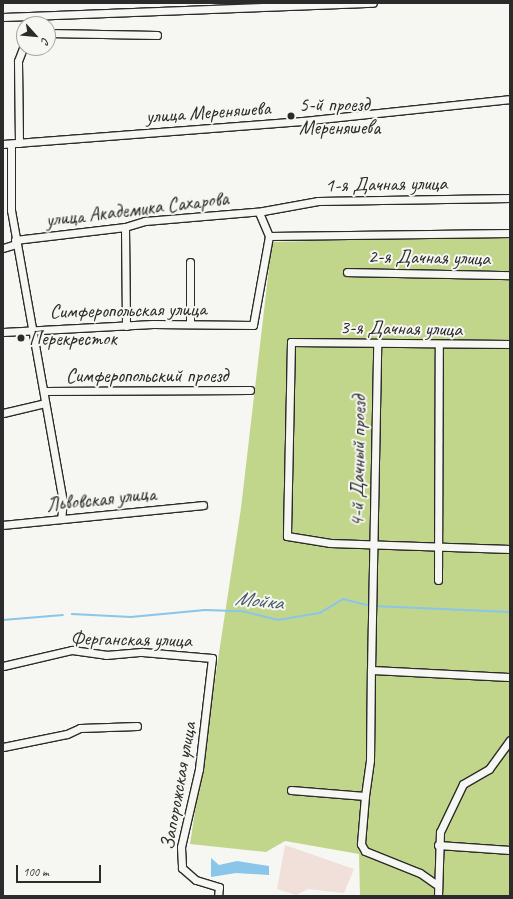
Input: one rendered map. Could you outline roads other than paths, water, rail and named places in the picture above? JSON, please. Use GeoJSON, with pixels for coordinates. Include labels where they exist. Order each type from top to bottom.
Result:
{"type":"FeatureCollection","features":[{"type":"Feature","properties":{"kind":"street"},"geometry":{"type":"LineString","coordinates":[[3,17],[373,3]]}},
{"type":"Feature","properties":{"kind":"street"},"geometry":{"type":"LineString","coordinates":[[56,33],[157,35]]}},
{"type":"Feature","properties":{"kind":"street"},"geometry":{"type":"LineString","coordinates":[[18,143],[18,61],[20,56]]}},
{"type":"Feature","properties":{"kind":"street","name":"улица Мереняшева"},"geometry":{"type":"LineString","coordinates":[[7,144],[302,121],[510,99]]}},
{"type":"Feature","properties":{"kind":"street"},"geometry":{"type":"LineString","coordinates":[[7,144],[11,210],[63,501],[61,519]]}},
{"type":"Feature","properties":{"kind":"street","name":"1-я Дачная улица"},"geometry":{"type":"LineString","coordinates":[[261,212],[318,201],[510,198]]}},
{"type":"Feature","properties":{"kind":"street"},"geometry":{"type":"LineString","coordinates":[[261,212],[269,236],[510,233]]}},
{"type":"Feature","properties":{"kind":"street","name":"улица Академика Сахарова"},"geometry":{"type":"LineString","coordinates":[[3,248],[16,242],[125,227],[145,220],[261,212]]}},
{"type":"Feature","properties":{"kind":"street"},"geometry":{"type":"LineString","coordinates":[[125,227],[126,326]]}},
{"type":"Feature","properties":{"kind":"street","name":"Симферопольская улица"},"geometry":{"type":"LineString","coordinates":[[3,332],[32,328],[190,324],[253,325],[269,236]]}},
{"type":"Feature","properties":{"kind":"street"},"geometry":{"type":"LineString","coordinates":[[190,262],[190,324]]}},
{"type":"Feature","properties":{"kind":"street","name":"2-я Дачная улица"},"geometry":{"type":"LineString","coordinates":[[348,272],[510,275]]}},
{"type":"Feature","properties":{"kind":"street","name":"3-я Дачная улица"},"geometry":{"type":"LineString","coordinates":[[372,543],[330,543],[287,536],[291,342],[376,345],[510,344]]}},
{"type":"Feature","properties":{"kind":"street","name":"4-й Дачный проезд"},"geometry":{"type":"LineString","coordinates":[[376,345],[371,579],[370,760],[361,844],[365,851],[420,873],[436,884]]}},
{"type":"Feature","properties":{"kind":"street"},"geometry":{"type":"LineString","coordinates":[[438,580],[439,345]]}},
{"type":"Feature","properties":{"kind":"street","name":"Симферопольский проезд"},"geometry":{"type":"LineString","coordinates":[[44,391],[250,390]]}},
{"type":"Feature","properties":{"kind":"street"},"geometry":{"type":"LineString","coordinates":[[3,413],[45,403]]}},
{"type":"Feature","properties":{"kind":"street","name":"Львовская улица"},"geometry":{"type":"LineString","coordinates":[[3,525],[203,505]]}},
{"type":"Feature","properties":{"kind":"street"},"geometry":{"type":"LineString","coordinates":[[372,543],[438,544],[510,549]]}},
{"type":"Feature","properties":{"kind":"street","name":"Ферганская улица"},"geometry":{"type":"LineString","coordinates":[[3,666],[72,650],[106,655],[142,652],[212,658]]}},
{"type":"Feature","properties":{"kind":"street","name":"Запорожская улица"},"geometry":{"type":"LineString","coordinates":[[212,658],[199,769],[181,848],[182,868],[196,880],[219,887],[218,896]]}},
{"type":"Feature","properties":{"kind":"street"},"geometry":{"type":"LineString","coordinates":[[371,670],[510,677]]}},
{"type":"Feature","properties":{"kind":"street"},"geometry":{"type":"LineString","coordinates":[[3,747],[67,734],[80,728],[137,726]]}},
{"type":"Feature","properties":{"kind":"street"},"geometry":{"type":"LineString","coordinates":[[438,896],[436,884],[440,832],[463,784],[489,769],[510,740]]}},
{"type":"Feature","properties":{"kind":"street"},"geometry":{"type":"LineString","coordinates":[[291,790],[365,796]]}},
{"type":"Feature","properties":{"kind":"street"},"geometry":{"type":"LineString","coordinates":[[438,845],[510,850]]}},
{"type":"Feature","properties":{"kind":"water"},"geometry":{"type":"Polygon","coordinates":[[[211,858],[219,865],[237,861],[269,866],[269,875],[236,873],[211,877],[211,858]]]}},
{"type":"Feature","properties":{"kind":"waterway","name":"Мойка"},"geometry":{"type":"LineString","coordinates":[[72,614],[131,617],[205,610],[242,611],[278,620],[320,613],[343,599],[371,606]]}},
{"type":"Feature","properties":{"kind":"waterway","name":"Мойка"},"geometry":{"type":"LineString","coordinates":[[374,606],[510,612]]}},
{"type":"Feature","properties":{"kind":"waterway","name":"Мойка"},"geometry":{"type":"LineString","coordinates":[[3,620],[63,615]]}},
{"type":"Feature","properties":{"kind":"place","name":"5-й проезд Мереняшева"},"geometry":{"type":"Point","coordinates":[291,116]}},
{"type":"Feature","properties":{"kind":"place","name":"Перекресток"},"geometry":{"type":"Point","coordinates":[21,338]}}]}
